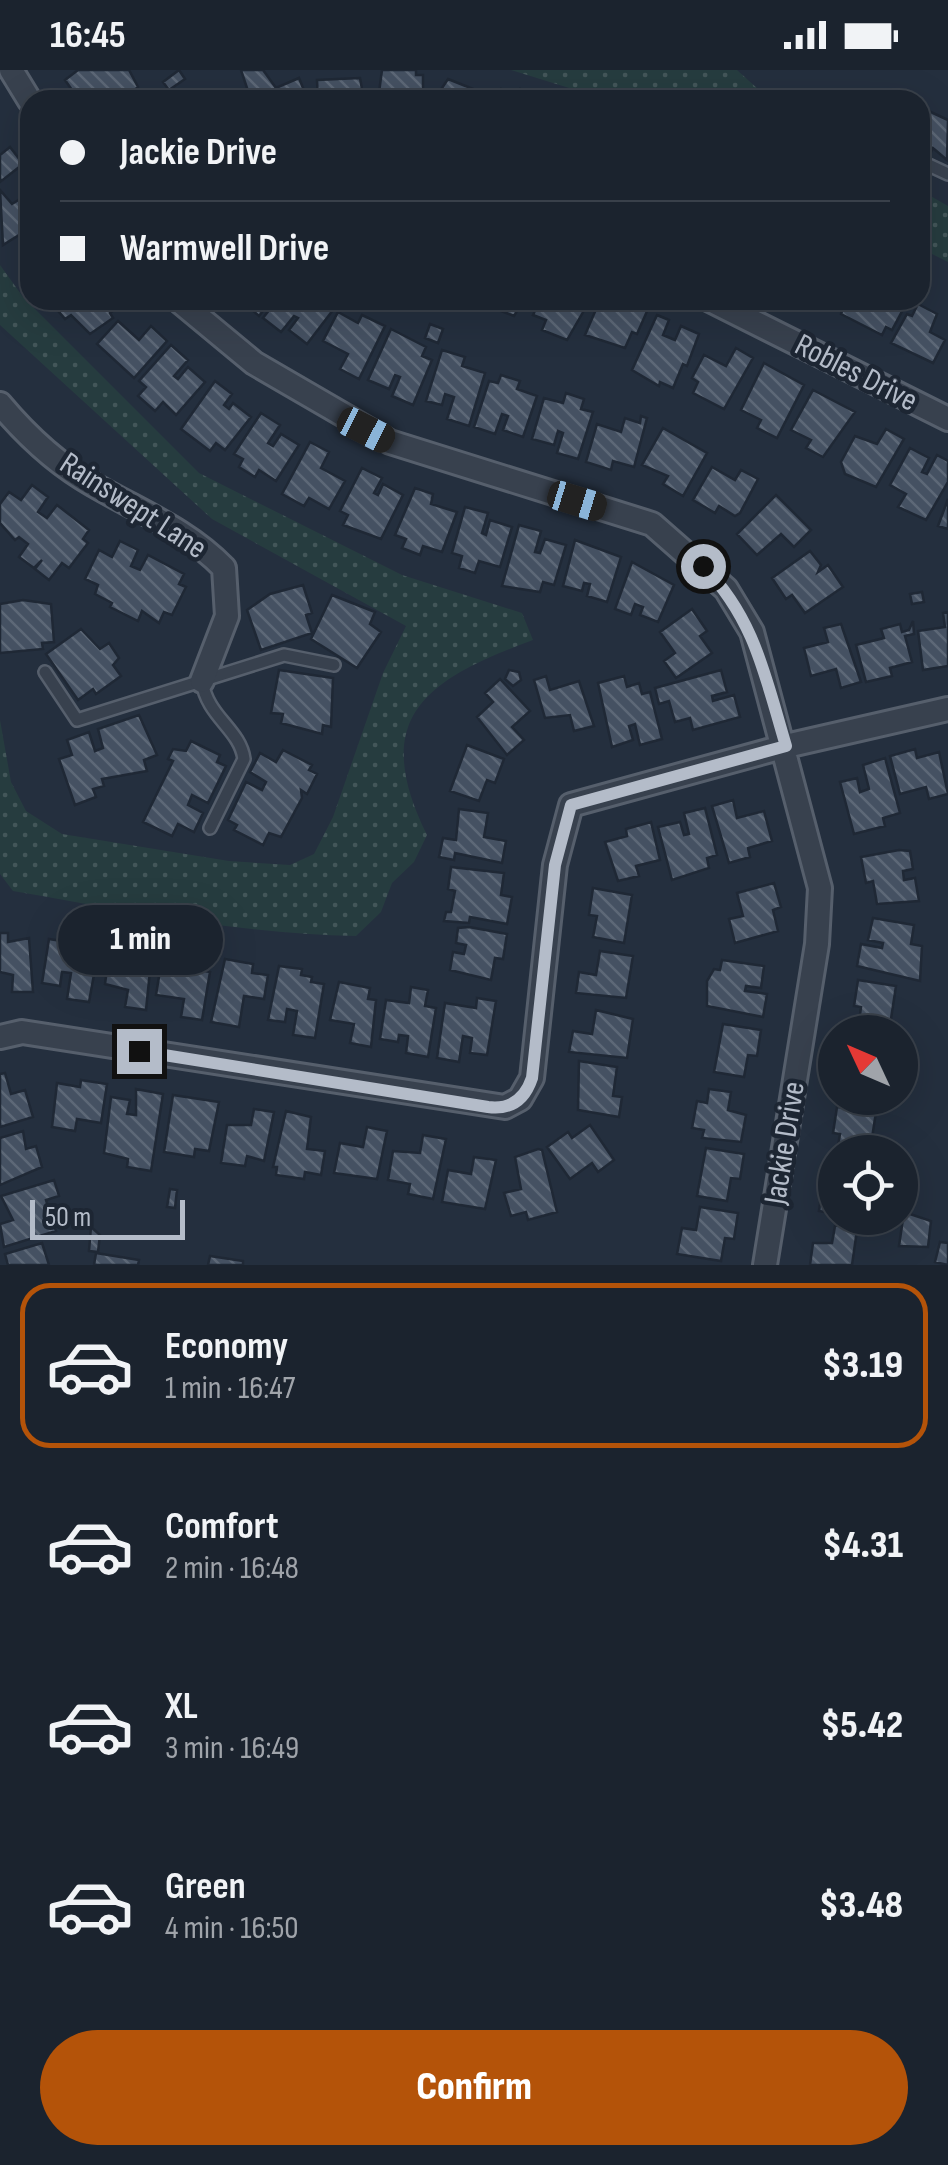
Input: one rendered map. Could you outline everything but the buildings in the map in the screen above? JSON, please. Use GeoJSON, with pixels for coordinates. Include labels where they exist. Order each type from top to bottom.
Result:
{"type":"FeatureCollection","features":[{"type":"Feature","properties":{"kind":"street","name":"Jackie Drive"},"geometry":{"type":"LineString","coordinates":[[191,310],[283,382],[390,442],[652,524],[726,589],[752,632],[816,861],[820,914],[764,1265]]}},
{"type":"Feature","properties":{"kind":"street","name":"Robles Drive"},"geometry":{"type":"LineString","coordinates":[[730,310],[948,420]]}},
{"type":"Feature","properties":{"kind":"street","name":"Rainswept Lane"},"geometry":{"type":"LineString","coordinates":[[0,404],[25,433],[90,483],[194,538],[224,568],[227,616],[202,681]]}},
{"type":"Feature","properties":{"kind":"street"},"geometry":{"type":"LineString","coordinates":[[0,1036],[22,1032],[497,1108],[513,1104],[526,1093],[532,1078],[530,1062],[555,865],[571,805],[786,746],[948,709]]}},
{"type":"Feature","properties":{"kind":"lane"},"geometry":{"type":"LineString","coordinates":[[45,672],[76,720],[284,655],[334,665]]}},
{"type":"Feature","properties":{"kind":"lane"},"geometry":{"type":"LineString","coordinates":[[202,681],[212,712],[237,740],[244,759],[210,828]]}},
{"type":"Feature","properties":{"kind":"green space"},"geometry":{"type":"Polygon","coordinates":[[[511,70],[737,70],[759,90],[576,90],[511,70]]]}},
{"type":"Feature","properties":{"kind":"green space"},"geometry":{"type":"Polygon","coordinates":[[[930,196],[948,206],[948,262],[930,253],[930,196]]]}},
{"type":"Feature","properties":{"kind":"green space"},"geometry":{"type":"Polygon","coordinates":[[[0,265],[20,293],[20,310],[36,310],[199,473],[402,575],[522,613],[533,640],[464,670],[438,687],[418,708],[407,731],[404,760],[410,794],[427,835],[414,862],[392,883],[381,912],[356,936],[227,926],[99,906],[13,891],[0,874],[0,720],[11,782],[26,811],[62,834],[229,861],[290,865],[314,854],[333,817],[383,673],[406,626],[212,519],[0,325],[0,265]]]}},
{"type":"Feature","properties":{"kind":"route"},"geometry":{"type":"LineString","coordinates":[[139,1051],[488,1107],[505,1107],[520,1099],[532,1078],[530,1062],[555,865],[571,805],[786,746],[752,632],[726,589],[703,566]]}}]}
